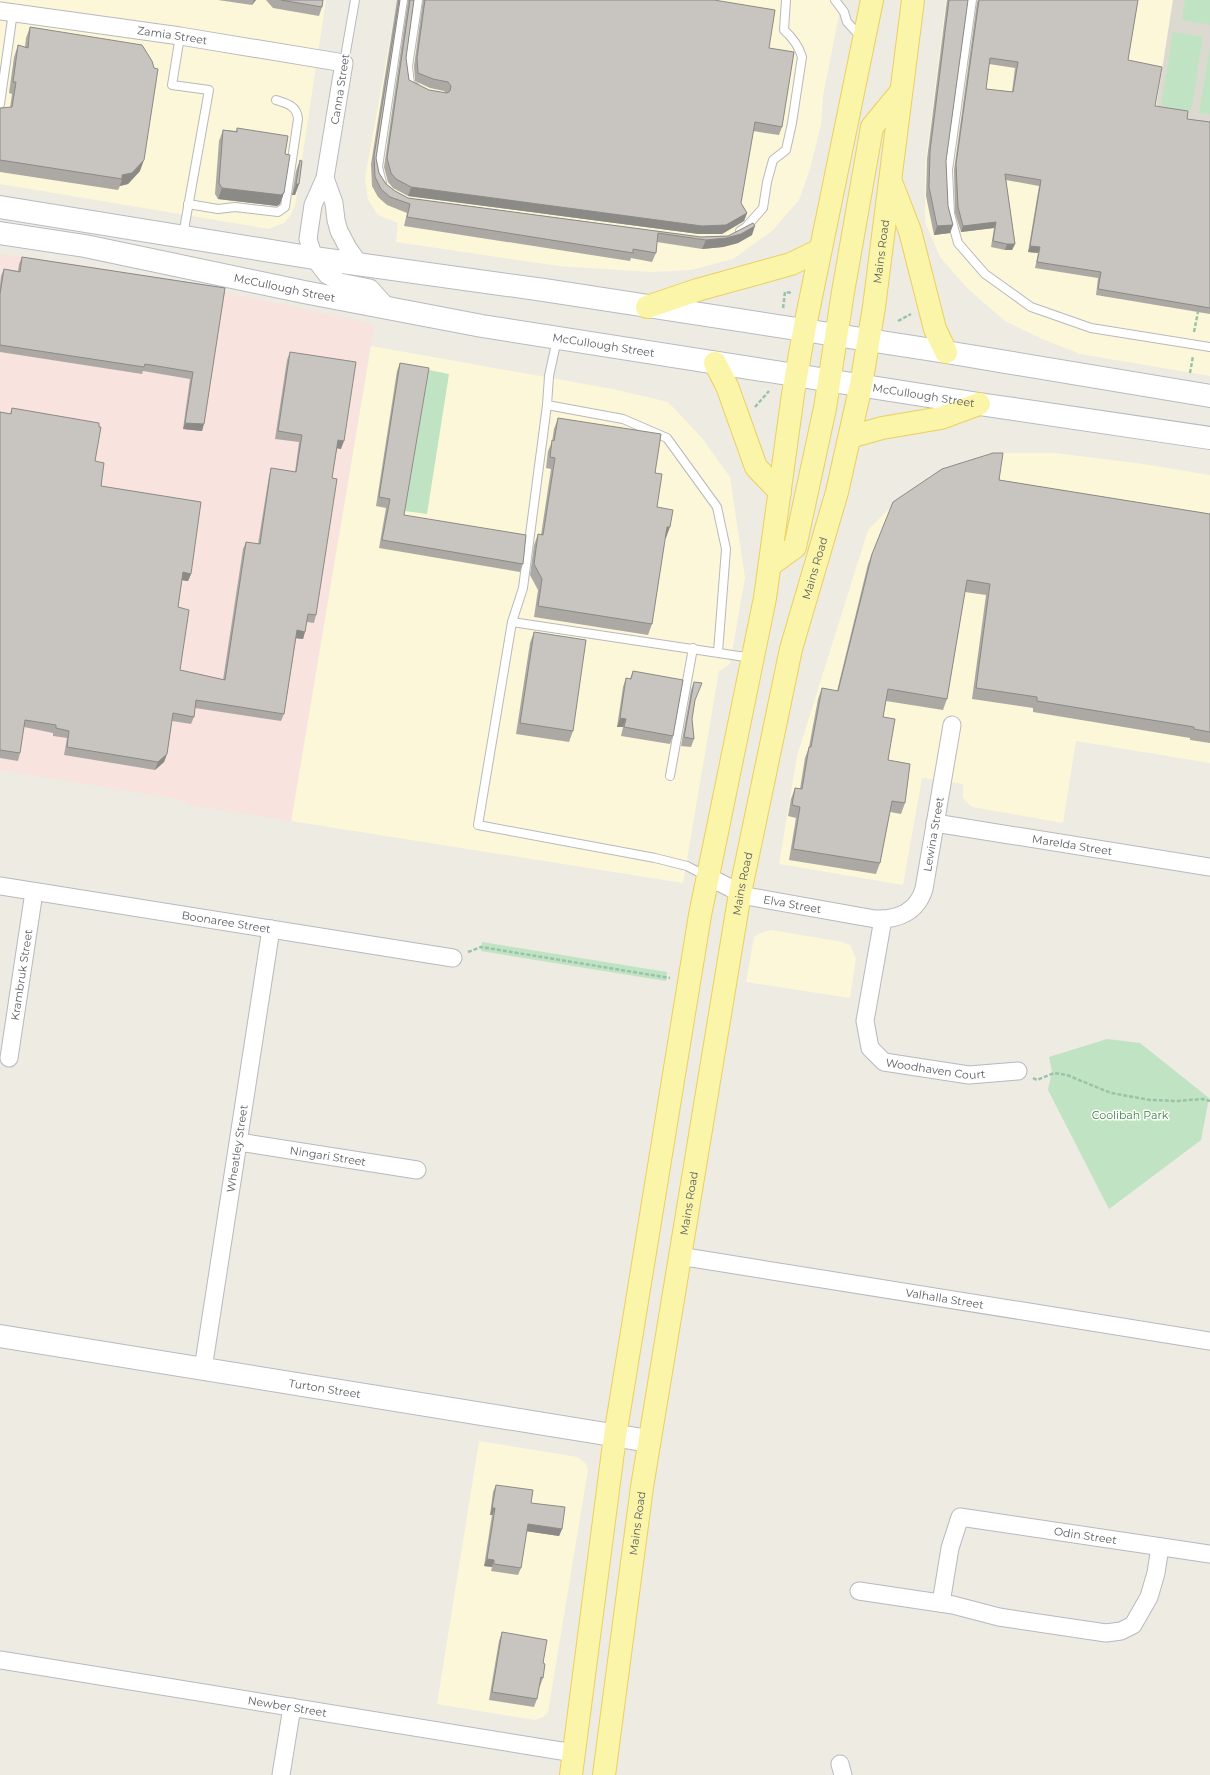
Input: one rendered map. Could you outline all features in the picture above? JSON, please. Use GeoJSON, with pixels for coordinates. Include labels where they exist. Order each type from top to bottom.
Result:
{"type":"FeatureCollection","features":[{"type":"Feature","properties":{"kind":"main road"},"geometry":{"type":"LineString","coordinates":[[571,1775],[615,1436],[707,876],[753,658],[770,565],[796,375],[804,331],[872,0]]}},
{"type":"Feature","properties":{"kind":"main road","name":"Mains Road"},"geometry":{"type":"LineString","coordinates":[[604,1775],[649,1441],[740,893],[789,656],[837,492],[861,386],[874,307],[913,0]]}},
{"type":"Feature","properties":{"kind":"main road"},"geometry":{"type":"LineString","coordinates":[[770,565],[795,546],[823,418],[872,127],[900,93]]}},
{"type":"Feature","properties":{"kind":"main road"},"geometry":{"type":"LineString","coordinates":[[890,179],[910,231],[935,329],[946,352]]}},
{"type":"Feature","properties":{"kind":"main road"},"geometry":{"type":"LineString","coordinates":[[0,207],[314,258],[544,290],[946,352],[1210,396]]}},
{"type":"Feature","properties":{"kind":"main road","name":"McCullough Street"},"geometry":{"type":"LineString","coordinates":[[0,233],[85,246],[388,308],[557,338],[861,386],[1210,438]]}},
{"type":"Feature","properties":{"kind":"main road"},"geometry":{"type":"LineString","coordinates":[[647,307],[697,290],[791,264],[820,250]]}},
{"type":"Feature","properties":{"kind":"main road"},"geometry":{"type":"LineString","coordinates":[[715,363],[727,386],[756,467],[780,492]]}},
{"type":"Feature","properties":{"kind":"main road"},"geometry":{"type":"LineString","coordinates":[[850,437],[882,428],[941,418],[979,404]]}},
{"type":"Feature","properties":{"kind":"main road","name":"Turton Street"},"geometry":{"type":"LineString","coordinates":[[0,1336],[649,1441]]}},
{"type":"Feature","properties":{"kind":"street","name":"Zamia Street"},"geometry":{"type":"LineString","coordinates":[[6,12],[180,36],[344,63]]}},
{"type":"Feature","properties":{"kind":"street","name":"Canna Street"},"geometry":{"type":"LineString","coordinates":[[344,63],[325,178],[313,204],[308,239],[314,258],[327,275],[340,282],[370,288],[388,308]]}},
{"type":"Feature","properties":{"kind":"street","name":"Canna Street"},"geometry":{"type":"LineString","coordinates":[[325,178],[334,203],[337,225],[346,244],[360,265]]}},
{"type":"Feature","properties":{"kind":"street","name":"Lewina Street"},"geometry":{"type":"LineString","coordinates":[[883,919],[906,912],[913,908],[918,903],[924,889],[952,725]]}},
{"type":"Feature","properties":{"kind":"street","name":"Marelda Street"},"geometry":{"type":"LineString","coordinates":[[935,823],[1210,867]]}},
{"type":"Feature","properties":{"kind":"street","name":"Elva Street"},"geometry":{"type":"LineString","coordinates":[[707,876],[740,893],[769,900],[883,919]]}},
{"type":"Feature","properties":{"kind":"street","name":"Boonaree Street"},"geometry":{"type":"LineString","coordinates":[[0,886],[453,958]]}},
{"type":"Feature","properties":{"kind":"street","name":"Krambruk Street"},"geometry":{"type":"LineString","coordinates":[[9,1058],[34,892]]}},
{"type":"Feature","properties":{"kind":"street","name":"Woodhaven Court"},"geometry":{"type":"LineString","coordinates":[[883,919],[865,1021],[870,1048],[884,1062],[969,1075],[1018,1071]]}},
{"type":"Feature","properties":{"kind":"street","name":"Wheatley Street"},"geometry":{"type":"LineString","coordinates":[[203,1369],[271,929]]}},
{"type":"Feature","properties":{"kind":"street","name":"Ningari Street"},"geometry":{"type":"LineString","coordinates":[[239,1142],[417,1170]]}},
{"type":"Feature","properties":{"kind":"street","name":"Valhalla Street"},"geometry":{"type":"LineString","coordinates":[[679,1256],[1210,1341]]}},
{"type":"Feature","properties":{"kind":"street","name":"Odin Street"},"geometry":{"type":"LineString","coordinates":[[941,1603],[950,1548],[960,1517],[1210,1554]]}},
{"type":"Feature","properties":{"kind":"street"},"geometry":{"type":"LineString","coordinates":[[859,1591],[941,1603],[1007,1618],[1106,1633],[1121,1632],[1133,1624],[1149,1597],[1156,1573],[1160,1547]]}},
{"type":"Feature","properties":{"kind":"street","name":"Newber Street"},"geometry":{"type":"LineString","coordinates":[[0,1660],[574,1753]]}},
{"type":"Feature","properties":{"kind":"street"},"geometry":{"type":"LineString","coordinates":[[281,1775],[292,1707]]}},
{"type":"Feature","properties":{"kind":"lane","name":"Canna Street"},"geometry":{"type":"LineString","coordinates":[[344,63],[355,0]]}},
{"type":"Feature","properties":{"kind":"lane"},"geometry":{"type":"LineString","coordinates":[[385,189],[380,179],[378,167],[403,0]]}},
{"type":"Feature","properties":{"kind":"lane"},"geometry":{"type":"LineString","coordinates":[[418,0],[408,66],[410,85],[422,90]]}},
{"type":"Feature","properties":{"kind":"lane"},"geometry":{"type":"LineString","coordinates":[[730,236],[746,227],[764,208],[767,182],[773,160],[786,150],[792,123],[802,57],[800,51],[784,30],[786,0]]}},
{"type":"Feature","properties":{"kind":"lane"},"geometry":{"type":"LineString","coordinates":[[835,0],[844,12],[847,22],[864,40]]}},
{"type":"Feature","properties":{"kind":"lane"},"geometry":{"type":"LineString","coordinates":[[972,0],[948,170],[950,214],[958,243],[985,274],[1031,307],[1091,328],[1210,347]]}},
{"type":"Feature","properties":{"kind":"lane"},"geometry":{"type":"LineString","coordinates":[[0,104],[6,12]]}},
{"type":"Feature","properties":{"kind":"lane"},"geometry":{"type":"LineString","coordinates":[[180,36],[172,85],[209,90],[182,236]]}},
{"type":"Feature","properties":{"kind":"lane"},"geometry":{"type":"LineString","coordinates":[[188,204],[218,209],[235,207],[278,212],[285,207],[298,119],[297,111],[292,105],[276,100]]}},
{"type":"Feature","properties":{"kind":"lane"},"geometry":{"type":"LineString","coordinates":[[557,338],[549,376],[547,405],[523,588],[512,622],[478,825],[655,858],[688,866],[707,876]]}},
{"type":"Feature","properties":{"kind":"lane"},"geometry":{"type":"LineString","coordinates":[[547,405],[622,419],[667,438],[717,507],[726,549],[718,652]]}},
{"type":"Feature","properties":{"kind":"lane"},"geometry":{"type":"LineString","coordinates":[[512,622],[753,658]]}},
{"type":"Feature","properties":{"kind":"lane"},"geometry":{"type":"LineString","coordinates":[[670,776],[693,648]]}},
{"type":"Feature","properties":{"kind":"path"},"geometry":{"type":"LineString","coordinates":[[782,312],[785,292],[792,293]]}},
{"type":"Feature","properties":{"kind":"path"},"geometry":{"type":"LineString","coordinates":[[1194,337],[1198,312]]}},
{"type":"Feature","properties":{"kind":"path"},"geometry":{"type":"LineString","coordinates":[[1190,376],[1194,353]]}},
{"type":"Feature","properties":{"kind":"path"},"geometry":{"type":"LineString","coordinates":[[751,411],[769,391]]}},
{"type":"Feature","properties":{"kind":"path"},"geometry":{"type":"LineString","coordinates":[[453,958],[481,947],[674,979]]}},
{"type":"Feature","properties":{"kind":"path"},"geometry":{"type":"LineString","coordinates":[[1018,1071],[1037,1080],[1054,1073],[1067,1075],[1111,1093],[1150,1100],[1177,1101],[1203,1099],[1210,1101]]}},
{"type":"Feature","properties":{"kind":"shaded area"},"geometry":{"type":"Polygon","coordinates":[[[0,0],[326,0],[295,206],[290,216],[284,223],[269,229],[0,184],[0,0]]]}},
{"type":"Feature","properties":{"kind":"shaded area"},"geometry":{"type":"Polygon","coordinates":[[[397,0],[842,0],[823,96],[821,125],[810,169],[799,200],[772,231],[733,259],[691,270],[651,272],[558,266],[396,242],[398,223],[378,215],[368,200],[365,178],[397,0]]]}},
{"type":"Feature","properties":{"kind":"shaded area"},"geometry":{"type":"Polygon","coordinates":[[[946,0],[1173,0],[1155,115],[1210,124],[1210,376],[1080,354],[1040,338],[1005,321],[967,288],[940,257],[925,222],[925,167],[946,0]]]}},
{"type":"Feature","properties":{"kind":"shaded area"},"geometry":{"type":"Polygon","coordinates":[[[1173,0],[1210,0],[1210,124],[1155,115],[1173,0]]]}},
{"type":"Feature","properties":{"kind":"shaded area"},"geometry":{"type":"Polygon","coordinates":[[[0,254],[65,262],[223,292],[374,324],[291,821],[185,804],[185,800],[0,770],[0,254]]]}},
{"type":"Feature","properties":{"kind":"shaded area"},"geometry":{"type":"Polygon","coordinates":[[[371,346],[613,389],[668,402],[702,438],[730,477],[745,578],[730,664],[719,671],[683,883],[291,821],[371,346]]]}},
{"type":"Feature","properties":{"kind":"shaded area"},"geometry":{"type":"Polygon","coordinates":[[[989,453],[1055,453],[1144,464],[1210,475],[1210,763],[1076,741],[1063,823],[972,807],[963,798],[963,784],[922,778],[903,885],[779,864],[797,756],[868,530],[901,497],[940,470],[989,453]]]}},
{"type":"Feature","properties":{"kind":"shaded area"},"geometry":{"type":"Polygon","coordinates":[[[772,930],[842,942],[850,945],[856,958],[850,998],[746,982],[754,937],[763,932],[772,930]]]}},
{"type":"Feature","properties":{"kind":"shaded area"},"geometry":{"type":"Polygon","coordinates":[[[479,1441],[578,1457],[586,1464],[588,1470],[548,1712],[543,1717],[535,1720],[437,1704],[479,1441]]]}},
{"type":"Feature","properties":{"kind":"green space"},"geometry":{"type":"Polygon","coordinates":[[[1185,0],[1210,0],[1210,25],[1182,20],[1185,0]]]}},
{"type":"Feature","properties":{"kind":"green space"},"geometry":{"type":"Polygon","coordinates":[[[1173,32],[1203,37],[1191,111],[1161,106],[1173,32]]]}},
{"type":"Feature","properties":{"kind":"green space"},"geometry":{"type":"Polygon","coordinates":[[[1210,45],[1210,114],[1199,113],[1210,45]]]}},
{"type":"Feature","properties":{"kind":"green space"},"geometry":{"type":"Polygon","coordinates":[[[429,370],[449,374],[427,514],[405,511],[429,370]]]}},
{"type":"Feature","properties":{"kind":"green space"},"geometry":{"type":"Polygon","coordinates":[[[482,942],[667,972],[666,981],[481,951],[482,942]]]}},
{"type":"Feature","properties":{"kind":"green space","name":"Coolibah Park"},"geometry":{"type":"Polygon","coordinates":[[[1107,1039],[1140,1043],[1209,1098],[1201,1140],[1109,1209],[1048,1090],[1052,1071],[1049,1057],[1107,1039]]]}},
{"type":"Feature","properties":{"kind":"building"},"geometry":{"type":"Polygon","coordinates":[[[281,0],[323,0],[322,7],[281,0]]]}},
{"type":"Feature","properties":{"kind":"building"},"geometry":{"type":"Polygon","coordinates":[[[399,0],[376,158],[379,173],[386,184],[395,191],[408,198],[701,237],[728,236],[753,223],[755,226],[741,234],[726,238],[706,240],[658,233],[656,253],[633,249],[633,253],[407,217],[410,204],[390,197],[381,189],[375,177],[374,156],[399,0]]]}},
{"type":"Feature","properties":{"kind":"building"},"geometry":{"type":"Polygon","coordinates":[[[410,0],[414,0],[406,58],[409,80],[429,90],[447,93],[450,91],[451,86],[448,82],[433,79],[418,73],[417,58],[425,0],[714,0],[775,10],[769,48],[794,52],[782,127],[755,122],[741,203],[747,213],[726,225],[702,226],[411,187],[396,179],[391,173],[387,158],[410,0]]]}},
{"type":"Feature","properties":{"kind":"building"},"geometry":{"type":"Polygon","coordinates":[[[949,0],[968,0],[946,161],[948,206],[953,225],[937,226],[929,187],[930,151],[949,0]]]}},
{"type":"Feature","properties":{"kind":"building"},"geometry":{"type":"Polygon","coordinates":[[[979,0],[1138,0],[1128,60],[1162,67],[1155,106],[1188,111],[1187,119],[1210,122],[1210,308],[1098,289],[1101,272],[1037,262],[1040,247],[1030,246],[1041,180],[1005,174],[1015,244],[993,241],[996,222],[963,226],[958,207],[956,164],[979,0]],[[990,58],[986,89],[1013,92],[1018,62],[990,58]]]}},
{"type":"Feature","properties":{"kind":"building"},"geometry":{"type":"Polygon","coordinates":[[[30,27],[142,45],[152,61],[154,68],[158,69],[144,160],[132,173],[122,175],[122,179],[0,160],[0,108],[12,107],[16,82],[13,82],[18,45],[28,48],[30,27]]]}},
{"type":"Feature","properties":{"kind":"building"},"geometry":{"type":"Polygon","coordinates":[[[237,128],[288,136],[285,154],[290,155],[284,193],[281,195],[222,188],[219,183],[223,130],[237,132],[237,128]]]}},
{"type":"Feature","properties":{"kind":"building"},"geometry":{"type":"Polygon","coordinates":[[[300,160],[302,161],[299,184],[296,184],[300,160]]]}},
{"type":"Feature","properties":{"kind":"building"},"geometry":{"type":"Polygon","coordinates":[[[22,257],[225,288],[204,424],[185,423],[193,372],[145,364],[144,367],[0,345],[0,294],[4,269],[20,272],[22,257]]]}},
{"type":"Feature","properties":{"kind":"building"},"geometry":{"type":"Polygon","coordinates":[[[290,352],[356,362],[344,441],[338,440],[332,478],[337,479],[316,615],[308,614],[305,632],[297,630],[284,714],[196,700],[194,717],[173,713],[167,754],[158,762],[67,747],[69,731],[56,728],[56,725],[25,720],[20,753],[0,750],[0,412],[11,414],[12,408],[99,423],[99,427],[101,427],[95,461],[104,463],[101,486],[201,502],[191,574],[183,572],[178,607],[189,610],[180,670],[225,680],[246,542],[260,544],[271,468],[296,472],[302,435],[278,431],[290,352]]]}},
{"type":"Feature","properties":{"kind":"building"},"geometry":{"type":"Polygon","coordinates":[[[400,363],[429,368],[404,515],[526,535],[523,564],[382,540],[390,499],[379,497],[400,363]]]}},
{"type":"Feature","properties":{"kind":"building"},"geometry":{"type":"Polygon","coordinates":[[[558,418],[661,434],[655,473],[662,474],[657,507],[673,510],[670,527],[667,527],[652,624],[538,606],[542,579],[534,564],[538,534],[543,535],[555,458],[550,457],[552,440],[554,441],[558,418]]]}},
{"type":"Feature","properties":{"kind":"building"},"geometry":{"type":"Polygon","coordinates":[[[993,453],[1003,453],[999,480],[1210,514],[1210,732],[1194,729],[1194,727],[1037,701],[1037,697],[976,688],[990,584],[967,580],[947,699],[888,689],[883,717],[895,719],[888,760],[910,764],[905,803],[892,801],[880,863],[793,849],[800,807],[792,805],[795,788],[802,789],[809,747],[811,747],[822,688],[838,691],[872,554],[893,502],[942,469],[993,453]]]}},
{"type":"Feature","properties":{"kind":"building"},"geometry":{"type":"Polygon","coordinates":[[[534,632],[586,640],[573,731],[520,723],[534,632]]]}},
{"type":"Feature","properties":{"kind":"building"},"geometry":{"type":"Polygon","coordinates":[[[633,671],[683,680],[673,736],[624,727],[626,719],[620,718],[626,678],[631,679],[633,671]]]}},
{"type":"Feature","properties":{"kind":"building"},"geometry":{"type":"Polygon","coordinates":[[[694,682],[702,683],[695,700],[692,719],[694,739],[684,737],[694,682]]]}},
{"type":"Feature","properties":{"kind":"building"},"geometry":{"type":"Polygon","coordinates":[[[496,1485],[533,1490],[531,1503],[565,1507],[562,1529],[528,1524],[521,1568],[494,1564],[494,1560],[487,1559],[495,1508],[492,1508],[496,1485]]]}},
{"type":"Feature","properties":{"kind":"building"},"geometry":{"type":"Polygon","coordinates":[[[502,1632],[547,1640],[543,1663],[545,1664],[543,1678],[541,1677],[537,1699],[492,1692],[502,1632]]]}}]}
